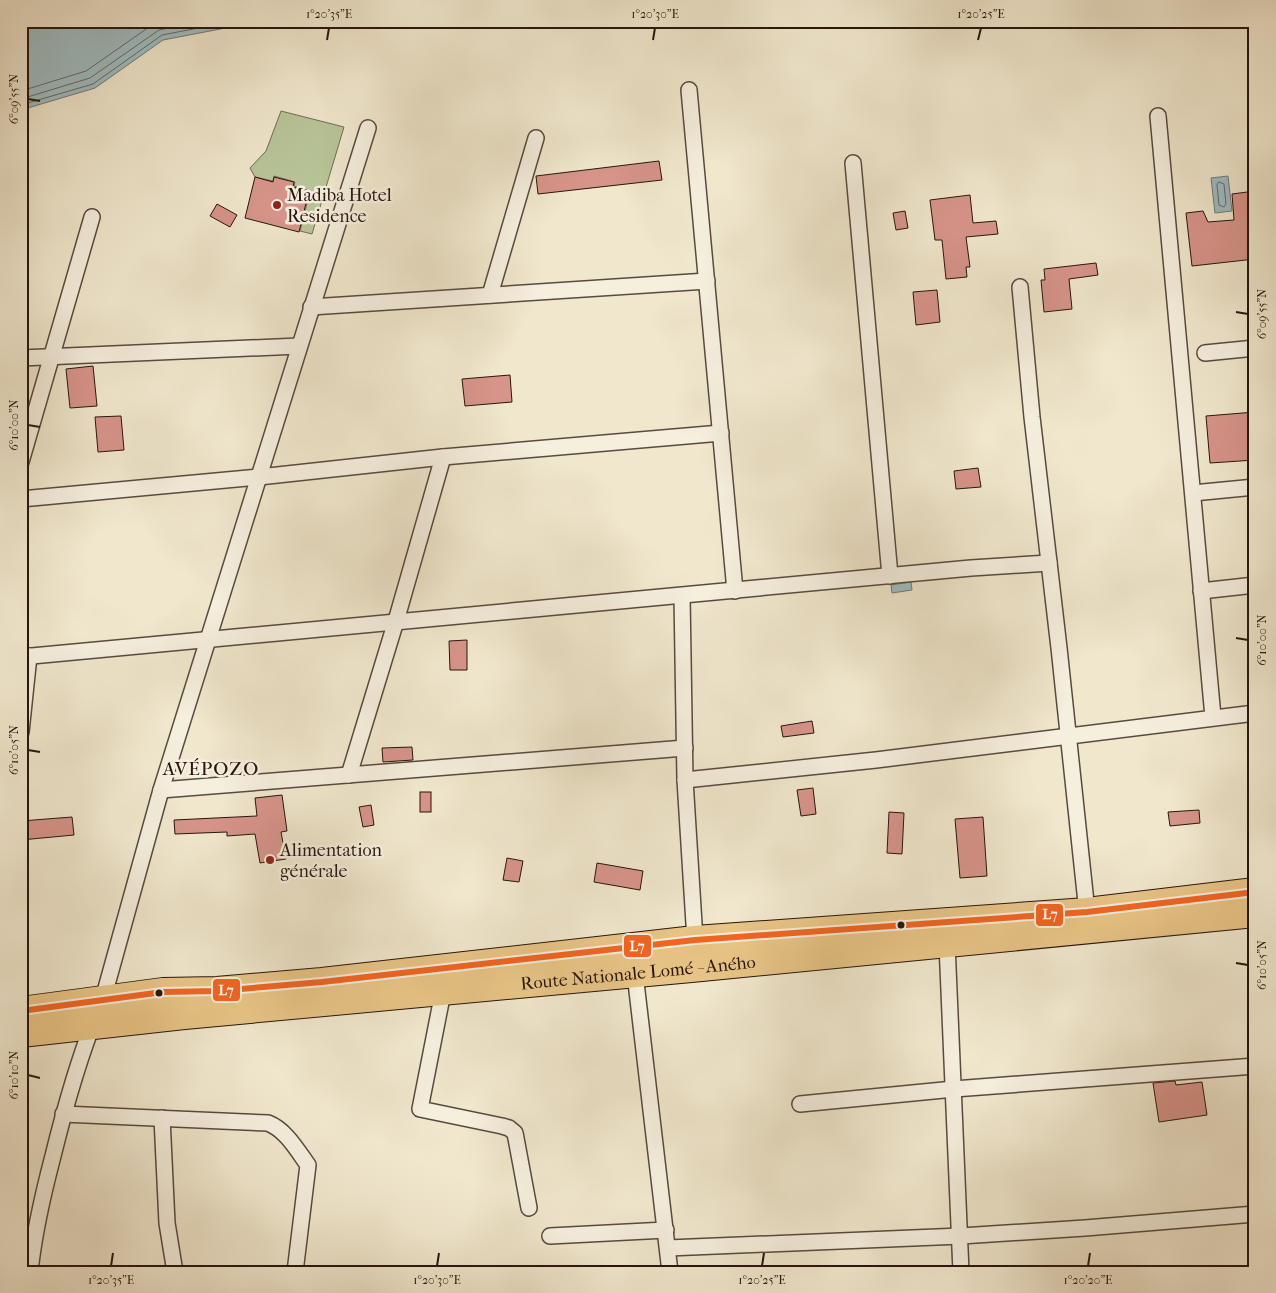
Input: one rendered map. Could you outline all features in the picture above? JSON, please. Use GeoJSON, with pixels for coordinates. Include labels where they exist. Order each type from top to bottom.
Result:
{"type":"FeatureCollection","features":[{"type":"Feature","properties":{"kind":"highway","name":"Route Nationale Lomé - Aného"},"geometry":{"type":"LineString","coordinates":[[21,1011],[164,992],[217,991],[322,982],[695,940],[909,923],[1087,912],[1255,892]]}},
{"type":"Feature","properties":{"kind":"highway","name":"Route Nationale Lomé - Aného"},"geometry":{"type":"LineString","coordinates":[[21,1033],[184,1015],[635,974],[1255,913]]}},
{"type":"Feature","properties":{"kind":"street"},"geometry":{"type":"LineString","coordinates":[[689,90],[735,591]]}},
{"type":"Feature","properties":{"kind":"street"},"geometry":{"type":"LineString","coordinates":[[1158,116],[1213,717]]}},
{"type":"Feature","properties":{"kind":"street"},"geometry":{"type":"LineString","coordinates":[[30,1272],[37,1221],[64,1114],[91,1026],[103,999],[161,790],[368,128]]}},
{"type":"Feature","properties":{"kind":"street"},"geometry":{"type":"LineString","coordinates":[[490,295],[536,138]]}},
{"type":"Feature","properties":{"kind":"street"},"geometry":{"type":"LineString","coordinates":[[853,163],[890,576]]}},
{"type":"Feature","properties":{"kind":"street"},"geometry":{"type":"LineString","coordinates":[[21,462],[92,217]]}},
{"type":"Feature","properties":{"kind":"street"},"geometry":{"type":"LineString","coordinates":[[311,307],[707,281]]}},
{"type":"Feature","properties":{"kind":"street"},"geometry":{"type":"LineString","coordinates":[[1020,287],[1032,417],[1087,912]]}},
{"type":"Feature","properties":{"kind":"street"},"geometry":{"type":"LineString","coordinates":[[21,358],[299,346]]}},
{"type":"Feature","properties":{"kind":"street"},"geometry":{"type":"LineString","coordinates":[[1206,353],[1255,348]]}},
{"type":"Feature","properties":{"kind":"street"},"geometry":{"type":"LineString","coordinates":[[21,499],[259,477],[443,457],[720,433]]}},
{"type":"Feature","properties":{"kind":"street"},"geometry":{"type":"LineString","coordinates":[[349,775],[443,457]]}},
{"type":"Feature","properties":{"kind":"street"},"geometry":{"type":"LineString","coordinates":[[1193,493],[1255,487]]}},
{"type":"Feature","properties":{"kind":"street"},"geometry":{"type":"LineString","coordinates":[[21,732],[25,657],[208,641],[396,621],[1049,563]]}},
{"type":"Feature","properties":{"kind":"street"},"geometry":{"type":"LineString","coordinates":[[1201,591],[1255,585]]}},
{"type":"Feature","properties":{"kind":"street"},"geometry":{"type":"LineString","coordinates":[[682,596],[685,780],[695,940]]}},
{"type":"Feature","properties":{"kind":"street"},"geometry":{"type":"LineString","coordinates":[[685,780],[876,760],[1255,713]]}},
{"type":"Feature","properties":{"kind":"street"},"geometry":{"type":"LineString","coordinates":[[161,790],[684,748]]}},
{"type":"Feature","properties":{"kind":"street"},"geometry":{"type":"LineString","coordinates":[[947,944],[961,1236],[961,1272]]}},
{"type":"Feature","properties":{"kind":"street"},"geometry":{"type":"LineString","coordinates":[[635,974],[670,1272]]}},
{"type":"Feature","properties":{"kind":"street"},"geometry":{"type":"LineString","coordinates":[[443,992],[420,1109],[509,1128],[515,1134],[529,1208]]}},
{"type":"Feature","properties":{"kind":"street"},"geometry":{"type":"LineString","coordinates":[[800,1104],[954,1089],[1255,1066]]}},
{"type":"Feature","properties":{"kind":"street"},"geometry":{"type":"LineString","coordinates":[[64,1114],[268,1123],[275,1126],[308,1165],[296,1272]]}},
{"type":"Feature","properties":{"kind":"street"},"geometry":{"type":"LineString","coordinates":[[162,1118],[167,1223],[175,1272]]}},
{"type":"Feature","properties":{"kind":"street"},"geometry":{"type":"LineString","coordinates":[[668,1248],[961,1236],[1255,1214]]}},
{"type":"Feature","properties":{"kind":"street"},"geometry":{"type":"LineString","coordinates":[[550,1236],[666,1230]]}},
{"type":"Feature","properties":{"kind":"green space"},"geometry":{"type":"Polygon","coordinates":[[[281,111],[344,127],[312,234],[300,231],[310,191],[294,186],[295,182],[274,176],[273,181],[255,177],[250,168],[266,151],[281,111]]]}},
{"type":"Feature","properties":{"kind":"water"},"geometry":{"type":"Polygon","coordinates":[[[21,21],[262,21],[163,40],[95,88],[21,110],[21,21]]]}},
{"type":"Feature","properties":{"kind":"water"},"geometry":{"type":"Polygon","coordinates":[[[1097,21],[1202,21],[1139,26],[1097,21]]]}},
{"type":"Feature","properties":{"kind":"water"},"geometry":{"type":"Polygon","coordinates":[[[1228,176],[1232,211],[1215,213],[1211,178],[1228,176]]]}},
{"type":"Feature","properties":{"kind":"water"},"geometry":{"type":"Polygon","coordinates":[[[911,582],[912,590],[892,593],[891,585],[911,582]]]}},
{"type":"Feature","properties":{"kind":"building"},"geometry":{"type":"Polygon","coordinates":[[[659,161],[662,180],[538,194],[536,176],[659,161]]]}},
{"type":"Feature","properties":{"kind":"building","name":"Madiba Hotel Residence"},"geometry":{"type":"Polygon","coordinates":[[[255,177],[273,182],[274,177],[294,182],[293,187],[309,191],[299,232],[245,218],[255,177]]]}},
{"type":"Feature","properties":{"kind":"building"},"geometry":{"type":"Polygon","coordinates":[[[1255,191],[1255,259],[1192,266],[1186,213],[1203,211],[1208,222],[1234,220],[1232,194],[1255,191]]]}},
{"type":"Feature","properties":{"kind":"building"},"geometry":{"type":"Polygon","coordinates":[[[970,195],[973,223],[996,221],[998,234],[966,237],[970,267],[966,267],[967,277],[946,279],[942,240],[935,240],[930,200],[970,195]]]}},
{"type":"Feature","properties":{"kind":"building"},"geometry":{"type":"Polygon","coordinates":[[[217,204],[237,215],[230,227],[210,216],[217,204]]]}},
{"type":"Feature","properties":{"kind":"building"},"geometry":{"type":"Polygon","coordinates":[[[905,211],[908,228],[896,230],[893,213],[905,211]]]}},
{"type":"Feature","properties":{"kind":"building"},"geometry":{"type":"Polygon","coordinates":[[[1096,263],[1098,275],[1069,279],[1072,309],[1044,312],[1041,280],[1045,280],[1044,269],[1096,263]]]}},
{"type":"Feature","properties":{"kind":"building"},"geometry":{"type":"Polygon","coordinates":[[[937,290],[940,322],[916,325],[913,292],[937,290]]]}},
{"type":"Feature","properties":{"kind":"building"},"geometry":{"type":"Polygon","coordinates":[[[93,366],[97,406],[70,408],[66,369],[93,366]]]}},
{"type":"Feature","properties":{"kind":"building"},"geometry":{"type":"Polygon","coordinates":[[[510,375],[512,402],[465,406],[462,379],[510,375]]]}},
{"type":"Feature","properties":{"kind":"building"},"geometry":{"type":"Polygon","coordinates":[[[1255,412],[1255,460],[1210,463],[1206,416],[1255,412]]]}},
{"type":"Feature","properties":{"kind":"building"},"geometry":{"type":"Polygon","coordinates":[[[121,416],[124,450],[98,452],[95,417],[121,416]]]}},
{"type":"Feature","properties":{"kind":"building"},"geometry":{"type":"Polygon","coordinates":[[[978,468],[981,487],[956,489],[954,471],[978,468]]]}},
{"type":"Feature","properties":{"kind":"building"},"geometry":{"type":"Polygon","coordinates":[[[467,640],[467,670],[450,670],[449,641],[467,640]]]}},
{"type":"Feature","properties":{"kind":"building"},"geometry":{"type":"Polygon","coordinates":[[[812,721],[814,733],[783,737],[781,726],[812,721]]]}},
{"type":"Feature","properties":{"kind":"building"},"geometry":{"type":"Polygon","coordinates":[[[412,747],[413,760],[383,762],[382,748],[412,747]]]}},
{"type":"Feature","properties":{"kind":"building"},"geometry":{"type":"Polygon","coordinates":[[[813,788],[816,814],[801,816],[797,790],[813,788]]]}},
{"type":"Feature","properties":{"kind":"building"},"geometry":{"type":"Polygon","coordinates":[[[420,792],[431,792],[431,812],[420,812],[420,792]]]}},
{"type":"Feature","properties":{"kind":"building"},"geometry":{"type":"Polygon","coordinates":[[[282,795],[287,831],[281,832],[286,859],[260,863],[255,834],[227,836],[227,832],[175,834],[174,820],[257,816],[255,798],[282,795]]]}},
{"type":"Feature","properties":{"kind":"building"},"geometry":{"type":"Polygon","coordinates":[[[371,805],[374,825],[363,827],[359,807],[371,805]]]}},
{"type":"Feature","properties":{"kind":"building"},"geometry":{"type":"Polygon","coordinates":[[[1199,810],[1200,823],[1170,826],[1168,812],[1199,810]]]}},
{"type":"Feature","properties":{"kind":"building"},"geometry":{"type":"Polygon","coordinates":[[[889,812],[904,813],[902,854],[887,853],[889,812]]]}},
{"type":"Feature","properties":{"kind":"building"},"geometry":{"type":"Polygon","coordinates":[[[72,817],[74,835],[21,840],[21,821],[72,817]]]}},
{"type":"Feature","properties":{"kind":"building"},"geometry":{"type":"Polygon","coordinates":[[[983,817],[987,876],[960,878],[955,819],[983,817]]]}},
{"type":"Feature","properties":{"kind":"building"},"geometry":{"type":"Polygon","coordinates":[[[507,858],[523,861],[519,882],[503,880],[507,858]]]}},
{"type":"Feature","properties":{"kind":"building"},"geometry":{"type":"Polygon","coordinates":[[[597,863],[643,871],[640,890],[594,882],[597,863]]]}},
{"type":"Feature","properties":{"kind":"building"},"geometry":{"type":"Polygon","coordinates":[[[1175,1081],[1176,1085],[1202,1082],[1207,1115],[1159,1122],[1153,1083],[1175,1081]]]}},
{"type":"Feature","properties":{"kind":"transit line","name":"L7"},"geometry":{"type":"LineString","coordinates":[[21,1011],[163,992],[217,991],[322,982],[695,940],[1087,912],[1255,892]]}},
{"type":"Feature","properties":{"kind":"place","name":"Madiba Hotel Residence"},"geometry":{"type":"Point","coordinates":[277,205]}},
{"type":"Feature","properties":{"kind":"place","name":"Alimentation générale"},"geometry":{"type":"Point","coordinates":[270,860]}},
{"type":"Feature","properties":{"kind":"district","name":"AVÉPOZO"},"geometry":{"type":"Point","coordinates":[211,769]}}]}
